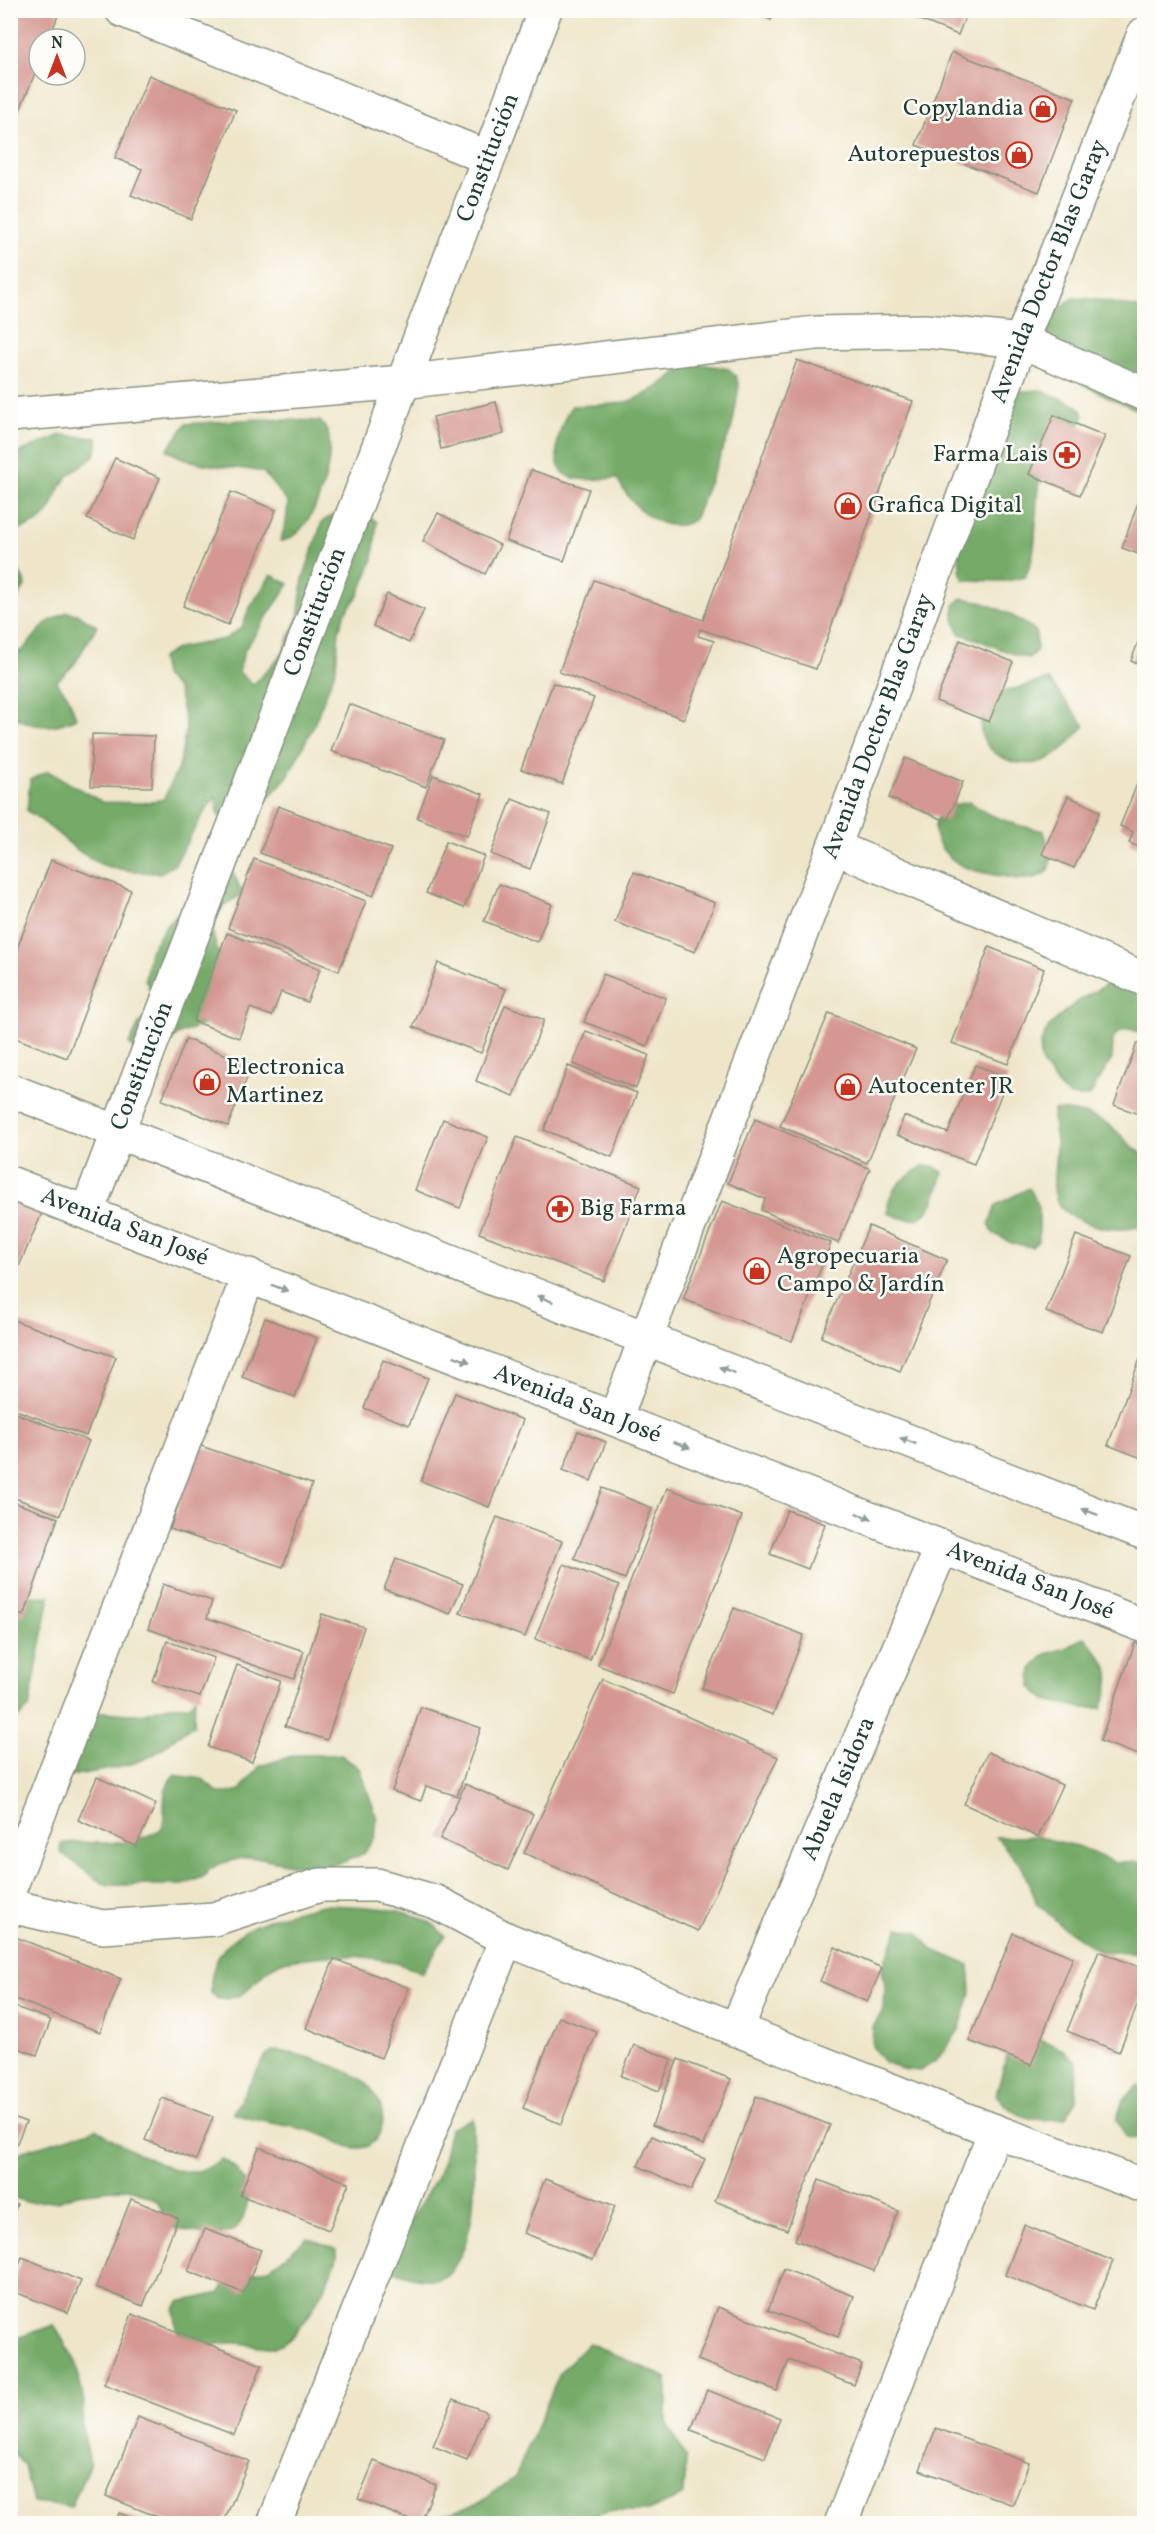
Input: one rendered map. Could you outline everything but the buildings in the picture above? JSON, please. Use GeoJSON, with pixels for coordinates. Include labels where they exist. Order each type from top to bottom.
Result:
{"type":"FeatureCollection","features":[{"type":"Feature","properties":{"kind":"street"},"geometry":{"type":"LineString","coordinates":[[122,10],[489,158]]}},
{"type":"Feature","properties":{"kind":"street","name":"Constitución"},"geometry":{"type":"LineString","coordinates":[[87,1212],[545,10]]}},
{"type":"Feature","properties":{"kind":"street","name":"Avenida Doctor Blas Garay"},"geometry":{"type":"LineString","coordinates":[[615,1419],[834,847],[1021,341],[1144,34]]}},
{"type":"Feature","properties":{"kind":"street"},"geometry":{"type":"LineString","coordinates":[[10,415],[403,382],[816,333],[926,331],[1021,341],[1144,394]]}},
{"type":"Feature","properties":{"kind":"street"},"geometry":{"type":"LineString","coordinates":[[834,847],[1144,979]]}},
{"type":"Feature","properties":{"kind":"street"},"geometry":{"type":"LineString","coordinates":[[10,1090],[1144,1533]]}},
{"type":"Feature","properties":{"kind":"street","name":"Avenida San José"},"geometry":{"type":"LineString","coordinates":[[10,1182],[1144,1626]]}},
{"type":"Feature","properties":{"kind":"street"},"geometry":{"type":"LineString","coordinates":[[10,1888],[249,1275]]}},
{"type":"Feature","properties":{"kind":"street","name":"Abuela Isidora"},"geometry":{"type":"LineString","coordinates":[[736,2031],[942,1547]]}},
{"type":"Feature","properties":{"kind":"street"},"geometry":{"type":"LineString","coordinates":[[10,1906],[103,1927],[214,1919],[320,1885],[377,1885],[436,1902],[506,1939],[736,2031],[1144,2186]]}},
{"type":"Feature","properties":{"kind":"street"},"geometry":{"type":"LineString","coordinates":[[274,2523],[506,1939]]}},
{"type":"Feature","properties":{"kind":"street"},"geometry":{"type":"LineString","coordinates":[[841,2523],[995,2131]]}},
{"type":"Feature","properties":{"kind":"green space"},"geometry":{"type":"Polygon","coordinates":[[[1073,298],[1093,299],[1144,309],[1144,413],[1083,385],[1047,338],[1055,314],[1073,298]]]}},
{"type":"Feature","properties":{"kind":"green space"},"geometry":{"type":"Polygon","coordinates":[[[689,362],[729,369],[736,377],[739,386],[732,427],[694,520],[670,525],[648,516],[630,498],[617,478],[591,480],[566,475],[561,469],[557,452],[563,421],[572,406],[614,404],[639,398],[689,362]]]}},
{"type":"Feature","properties":{"kind":"green space"},"geometry":{"type":"Polygon","coordinates":[[[1041,390],[1078,406],[1084,416],[1076,427],[1055,442],[1045,461],[1037,495],[1034,550],[1025,577],[1006,581],[964,580],[960,571],[959,552],[973,502],[989,478],[1009,392],[1041,390]]]}},
{"type":"Feature","properties":{"kind":"green space"},"geometry":{"type":"Polygon","coordinates":[[[259,419],[320,421],[328,433],[329,461],[312,513],[303,527],[292,537],[280,541],[286,523],[288,503],[263,472],[202,463],[167,450],[186,424],[259,419]]]}},
{"type":"Feature","properties":{"kind":"green space"},"geometry":{"type":"Polygon","coordinates":[[[61,435],[97,438],[95,454],[65,480],[49,511],[41,520],[11,532],[11,461],[22,451],[61,435]]]}},
{"type":"Feature","properties":{"kind":"green space"},"geometry":{"type":"Polygon","coordinates":[[[339,511],[358,511],[377,522],[373,559],[358,596],[346,611],[339,630],[336,668],[314,725],[288,776],[262,805],[254,824],[235,824],[218,815],[216,797],[204,812],[175,864],[159,874],[116,869],[103,865],[83,854],[27,811],[30,780],[48,771],[102,802],[144,803],[164,799],[180,763],[186,726],[178,690],[164,676],[161,658],[178,648],[225,639],[242,627],[249,609],[271,575],[289,584],[244,651],[239,672],[253,685],[282,654],[298,618],[303,579],[322,522],[339,511]]]}},
{"type":"Feature","properties":{"kind":"green space"},"geometry":{"type":"Polygon","coordinates":[[[11,562],[14,562],[26,584],[11,608],[11,562]]]}},
{"type":"Feature","properties":{"kind":"green space"},"geometry":{"type":"Polygon","coordinates":[[[962,598],[1001,610],[1036,631],[1037,650],[1029,658],[960,634],[954,619],[954,605],[962,598]]]}},
{"type":"Feature","properties":{"kind":"green space"},"geometry":{"type":"Polygon","coordinates":[[[67,612],[77,614],[97,626],[74,665],[56,682],[68,696],[76,718],[51,726],[27,723],[11,715],[11,651],[22,651],[46,623],[67,612]]]}},
{"type":"Feature","properties":{"kind":"green space"},"geometry":{"type":"Polygon","coordinates":[[[1048,679],[1085,726],[1062,749],[1046,760],[1024,763],[1001,757],[991,750],[981,731],[982,719],[986,710],[996,694],[1048,679]]]}},
{"type":"Feature","properties":{"kind":"green space"},"geometry":{"type":"Polygon","coordinates":[[[970,802],[988,814],[1017,825],[1044,831],[1051,860],[1049,871],[1043,875],[1020,879],[967,868],[946,854],[935,834],[938,817],[945,810],[970,802]]]}},
{"type":"Feature","properties":{"kind":"green space"},"geometry":{"type":"Polygon","coordinates":[[[220,846],[243,894],[225,905],[213,926],[213,935],[220,956],[208,1023],[179,1034],[164,1046],[136,1050],[129,1044],[155,1001],[145,979],[150,951],[167,924],[196,896],[220,846]]]}},
{"type":"Feature","properties":{"kind":"green space"},"geometry":{"type":"Polygon","coordinates":[[[1144,967],[1144,1033],[1129,1029],[1119,1031],[1113,1039],[1112,1059],[1090,1095],[1074,1097],[1066,1093],[1058,1086],[1042,1063],[1040,1047],[1047,1031],[1075,1003],[1113,981],[1144,967]]]}},
{"type":"Feature","properties":{"kind":"green space"},"geometry":{"type":"Polygon","coordinates":[[[1054,1110],[1076,1112],[1099,1119],[1144,1154],[1144,1224],[1124,1229],[1097,1226],[1072,1216],[1063,1209],[1057,1201],[1054,1187],[1056,1141],[1054,1110]]]}},
{"type":"Feature","properties":{"kind":"green space"},"geometry":{"type":"Polygon","coordinates":[[[923,1166],[933,1166],[943,1172],[936,1195],[927,1212],[921,1217],[912,1219],[888,1213],[893,1191],[903,1180],[923,1166]]]}},
{"type":"Feature","properties":{"kind":"green space"},"geometry":{"type":"Polygon","coordinates":[[[1029,1188],[1039,1207],[1039,1240],[1032,1247],[1011,1243],[993,1233],[989,1224],[996,1205],[1029,1188]]]}},
{"type":"Feature","properties":{"kind":"green space"},"geometry":{"type":"Polygon","coordinates":[[[50,1596],[29,1708],[11,1724],[11,1597],[50,1596]]]}},
{"type":"Feature","properties":{"kind":"green space"},"geometry":{"type":"Polygon","coordinates":[[[1085,1637],[1108,1670],[1109,1686],[1101,1708],[1083,1708],[1046,1700],[1031,1687],[1032,1668],[1046,1654],[1066,1648],[1085,1637]]]}},
{"type":"Feature","properties":{"kind":"green space"},"geometry":{"type":"Polygon","coordinates":[[[195,1696],[194,1726],[188,1728],[158,1752],[123,1766],[71,1776],[92,1713],[137,1714],[171,1706],[190,1706],[195,1696]]]}},
{"type":"Feature","properties":{"kind":"green space"},"geometry":{"type":"Polygon","coordinates":[[[295,1755],[341,1755],[359,1768],[377,1817],[375,1838],[363,1854],[344,1862],[325,1866],[295,1865],[261,1858],[242,1858],[219,1864],[203,1877],[183,1885],[108,1885],[99,1881],[60,1852],[61,1843],[123,1842],[147,1836],[162,1829],[166,1788],[174,1775],[203,1779],[218,1793],[228,1793],[240,1790],[260,1766],[295,1755]]]}},
{"type":"Feature","properties":{"kind":"green space"},"geometry":{"type":"Polygon","coordinates":[[[996,1837],[1038,1837],[1077,1846],[1115,1863],[1144,1862],[1144,1954],[1099,1951],[1064,1928],[1037,1903],[1022,1867],[996,1837]]]}},
{"type":"Feature","properties":{"kind":"green space"},"geometry":{"type":"Polygon","coordinates":[[[323,1905],[378,1908],[407,1913],[431,1923],[445,1936],[422,1973],[380,1959],[365,1957],[292,1959],[270,1968],[240,1995],[218,1999],[211,1993],[213,1972],[220,1954],[232,1940],[265,1921],[323,1905]]]}},
{"type":"Feature","properties":{"kind":"green space"},"geometry":{"type":"Polygon","coordinates":[[[899,1928],[918,1932],[931,1949],[969,1965],[971,1991],[959,2030],[937,2060],[920,2071],[901,2069],[884,2062],[872,2046],[873,2027],[884,2009],[885,1987],[882,1968],[899,1928]]]}},
{"type":"Feature","properties":{"kind":"green space"},"geometry":{"type":"Polygon","coordinates":[[[1026,2032],[1063,2050],[1077,2063],[1076,2102],[1065,2118],[1044,2120],[1027,2117],[1011,2109],[996,2095],[1010,2044],[1026,2032]]]}},
{"type":"Feature","properties":{"kind":"green space"},"geometry":{"type":"Polygon","coordinates":[[[274,2051],[324,2062],[350,2073],[368,2085],[378,2099],[382,2110],[382,2127],[376,2139],[365,2147],[346,2146],[318,2133],[254,2120],[233,2113],[266,2055],[274,2051]]]}},
{"type":"Feature","properties":{"kind":"green space"},"geometry":{"type":"Polygon","coordinates":[[[1138,2085],[1144,2088],[1144,2140],[1127,2137],[1116,2120],[1123,2101],[1138,2085]]]}},
{"type":"Feature","properties":{"kind":"green space"},"geometry":{"type":"Polygon","coordinates":[[[473,2118],[472,2212],[464,2247],[456,2264],[447,2275],[439,2279],[413,2277],[389,2269],[406,2226],[436,2179],[450,2129],[473,2118]]]}},
{"type":"Feature","properties":{"kind":"green space"},"geometry":{"type":"Polygon","coordinates":[[[97,2129],[143,2156],[181,2171],[200,2171],[222,2159],[236,2170],[245,2184],[247,2201],[243,2218],[235,2229],[225,2234],[201,2233],[171,2227],[157,2201],[129,2188],[77,2194],[57,2201],[25,2202],[15,2198],[11,2189],[10,2159],[23,2151],[97,2129]]]}},
{"type":"Feature","properties":{"kind":"green space"},"geometry":{"type":"Polygon","coordinates":[[[307,2238],[337,2249],[337,2258],[312,2310],[303,2324],[284,2344],[274,2347],[237,2343],[186,2346],[177,2329],[174,2310],[179,2302],[220,2293],[229,2280],[269,2268],[307,2238]]]}},
{"type":"Feature","properties":{"kind":"green space"},"geometry":{"type":"Polygon","coordinates":[[[54,2325],[75,2360],[84,2401],[82,2426],[90,2463],[71,2507],[33,2503],[24,2466],[11,2450],[11,2340],[54,2325]]]}},
{"type":"Feature","properties":{"kind":"green space"},"geometry":{"type":"Polygon","coordinates":[[[589,2343],[667,2378],[667,2424],[686,2458],[684,2495],[648,2511],[608,2511],[572,2523],[422,2523],[481,2502],[515,2477],[561,2371],[589,2343]]]}},
{"type":"Feature","properties":{"kind":"place","name":"Copylandia"},"geometry":{"type":"Point","coordinates":[1043,109]}},
{"type":"Feature","properties":{"kind":"place","name":"Autorepuestos"},"geometry":{"type":"Point","coordinates":[1019,155]}},
{"type":"Feature","properties":{"kind":"place","name":"Farma Lais"},"geometry":{"type":"Point","coordinates":[1067,455]}},
{"type":"Feature","properties":{"kind":"place","name":"Grafica Digital"},"geometry":{"type":"Point","coordinates":[848,506]}},
{"type":"Feature","properties":{"kind":"place","name":"Electronica Martinez"},"geometry":{"type":"Point","coordinates":[207,1082]}},
{"type":"Feature","properties":{"kind":"place","name":"Autocenter JR"},"geometry":{"type":"Point","coordinates":[848,1087]}},
{"type":"Feature","properties":{"kind":"place","name":"Big Farma"},"geometry":{"type":"Point","coordinates":[560,1209]}},
{"type":"Feature","properties":{"kind":"place","name":"Agropecuaria Campo & Jardín"},"geometry":{"type":"Point","coordinates":[757,1271]}}]}
